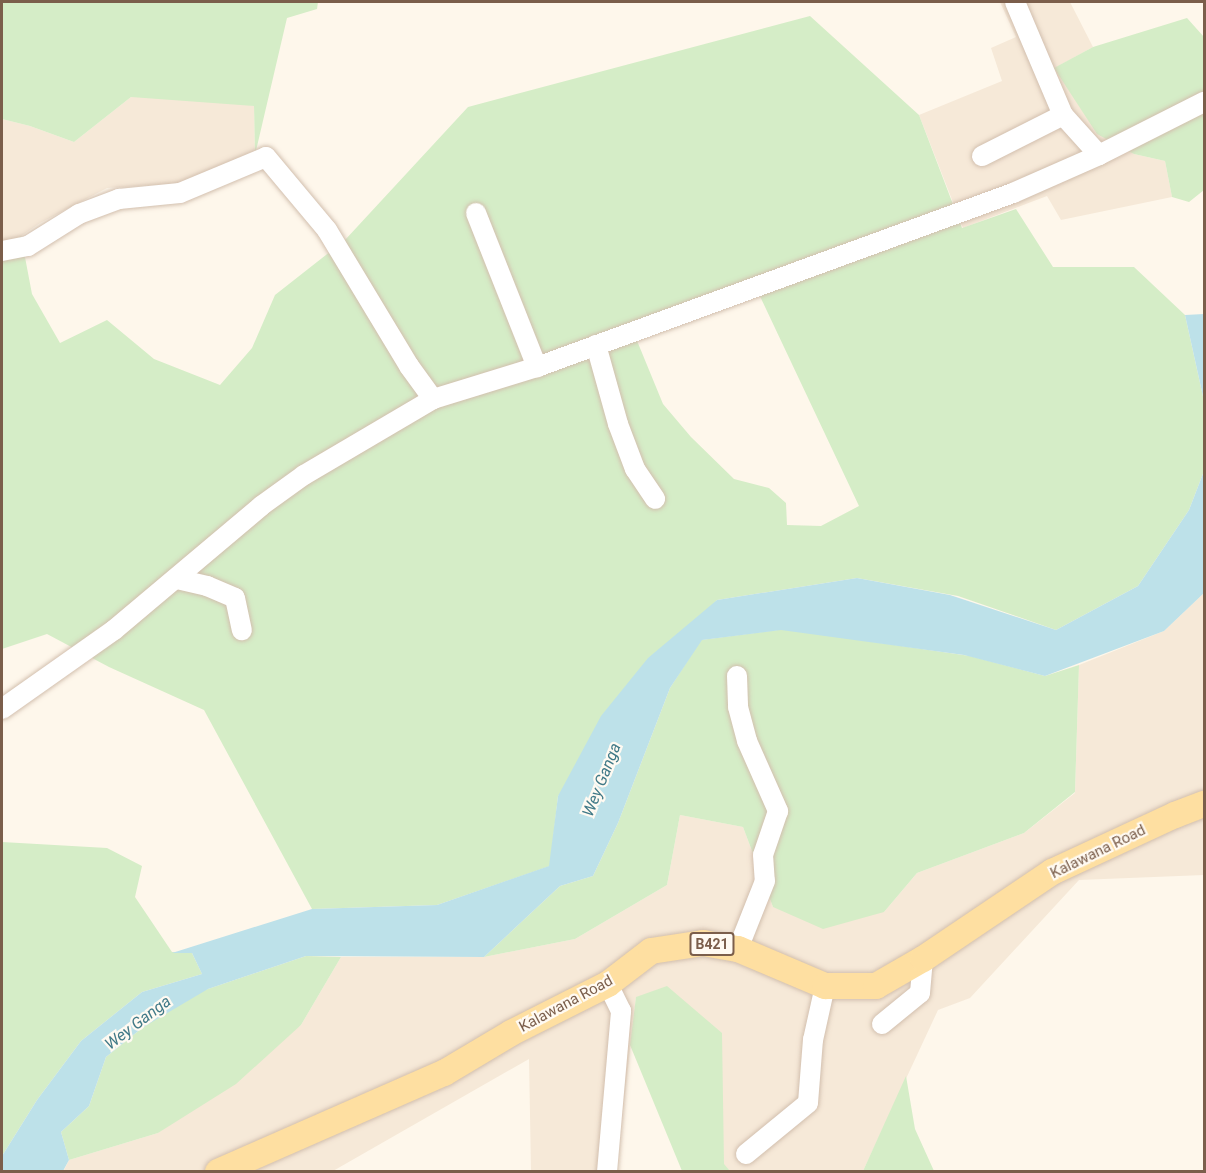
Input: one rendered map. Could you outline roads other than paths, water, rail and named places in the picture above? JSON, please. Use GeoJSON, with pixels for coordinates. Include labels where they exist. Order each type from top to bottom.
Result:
{"type":"FeatureCollection","features":[{"type":"Feature","properties":{"kind":"main road","name":"Kalawana Road"},"geometry":{"type":"LineString","coordinates":[[218,1172],[444,1073],[511,1033],[608,984],[651,951],[703,943],[738,949],[825,986],[876,986],[923,959],[1052,872],[1204,804]]}},
{"type":"Feature","properties":{"kind":"street"},"geometry":{"type":"LineString","coordinates":[[1015,2],[1063,115],[1099,155]]}},
{"type":"Feature","properties":{"kind":"street"},"geometry":{"type":"LineString","coordinates":[[2,708],[114,630],[261,506],[304,475],[433,399],[537,367],[1013,193],[1099,155],[1204,102]]}},
{"type":"Feature","properties":{"kind":"street"},"geometry":{"type":"LineString","coordinates":[[982,156],[1063,115]]}},
{"type":"Feature","properties":{"kind":"street"},"geometry":{"type":"LineString","coordinates":[[2,251],[28,246],[79,214],[119,199],[180,193],[266,157],[327,230],[409,366],[433,399]]}},
{"type":"Feature","properties":{"kind":"street"},"geometry":{"type":"LineString","coordinates":[[477,213],[537,367]]}},
{"type":"Feature","properties":{"kind":"street"},"geometry":{"type":"LineString","coordinates":[[596,345],[635,469],[655,499]]}},
{"type":"Feature","properties":{"kind":"street"},"geometry":{"type":"LineString","coordinates":[[177,579],[207,586],[235,598],[242,630]]}},
{"type":"Feature","properties":{"kind":"street"},"geometry":{"type":"LineString","coordinates":[[737,676],[738,707],[747,741],[778,812],[763,855],[765,880],[738,949]]}},
{"type":"Feature","properties":{"kind":"street"},"geometry":{"type":"LineString","coordinates":[[882,1024],[920,993],[923,959]]}},
{"type":"Feature","properties":{"kind":"street"},"geometry":{"type":"LineString","coordinates":[[607,1172],[621,1011],[608,984]]}},
{"type":"Feature","properties":{"kind":"street"},"geometry":{"type":"LineString","coordinates":[[746,1154],[808,1103],[813,1040],[825,986]]}},
{"type":"Feature","properties":{"kind":"water"},"geometry":{"type":"Polygon","coordinates":[[[1204,314],[1204,401],[1185,315],[1204,314]]]}},
{"type":"Feature","properties":{"kind":"water","name":"Wey Ganga"},"geometry":{"type":"Polygon","coordinates":[[[1204,471],[1204,593],[1164,631],[1045,676],[964,655],[781,630],[702,640],[670,688],[618,823],[593,876],[560,886],[484,957],[306,956],[208,989],[142,1028],[106,1057],[89,1106],[61,1132],[69,1160],[63,1171],[2,1171],[2,1156],[37,1100],[81,1041],[142,992],[202,974],[192,953],[172,953],[312,909],[437,905],[549,866],[558,796],[601,716],[648,658],[717,600],[857,578],[950,595],[1056,630],[1138,586],[1189,510],[1204,471]]]}}]}
